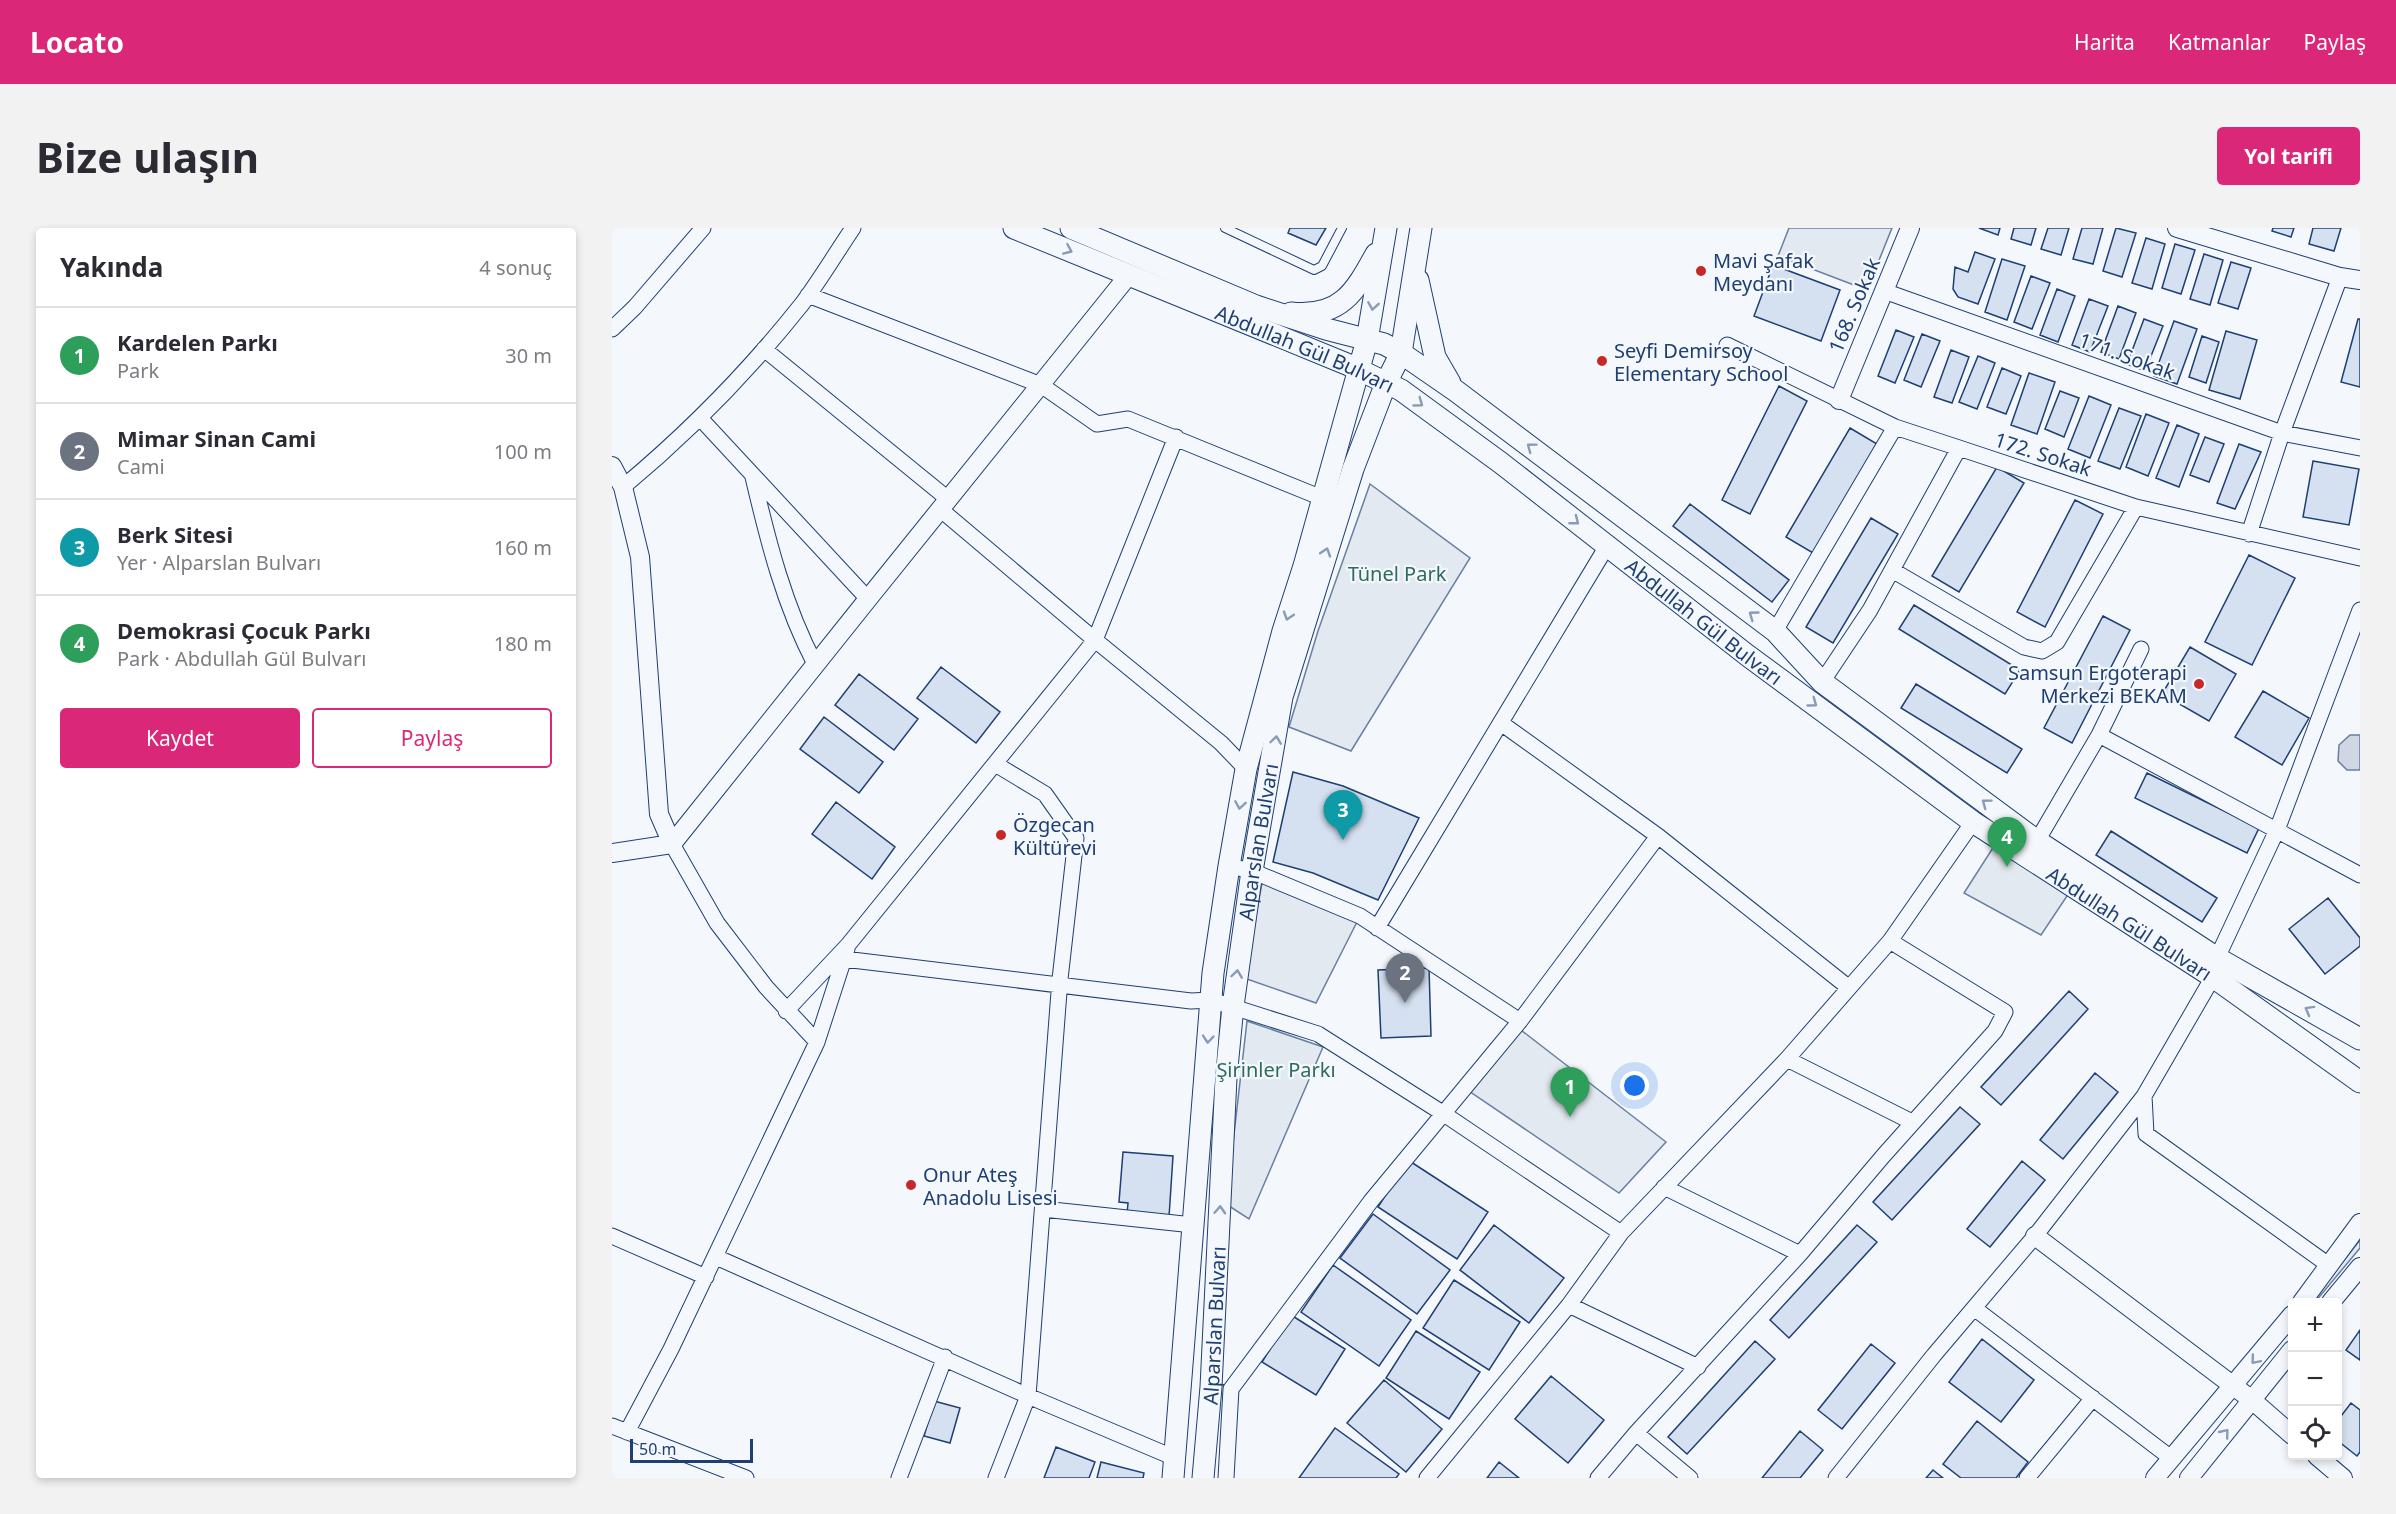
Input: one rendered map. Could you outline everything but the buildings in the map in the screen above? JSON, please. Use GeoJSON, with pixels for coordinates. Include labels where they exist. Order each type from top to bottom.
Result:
{"type":"FeatureCollection","features":[{"type":"Feature","properties":{"kind":"main road","name":"Abdullah Gül Bulvarı"},"geometry":{"type":"LineString","coordinates":[[1014,228],[1359,370],[1401,390],[1492,456],[1747,655],[1973,822],[2215,968],[2360,1039]]}},
{"type":"Feature","properties":{"kind":"main road","name":"Abdullah Gül Bulvarı"},"geometry":{"type":"LineString","coordinates":[[1071,228],[1256,306],[1384,344],[1401,353],[1456,391],[1775,631],[1822,682],[2037,841],[2215,968],[2360,1082]]}},
{"type":"Feature","properties":{"kind":"main road","name":"Alparslan Bulvarı"},"geometry":{"type":"LineString","coordinates":[[1206,1477],[1221,1388],[1226,1078],[1233,1006],[1252,871],[1282,697],[1349,480],[1386,383],[1401,353],[1421,228]]}},
{"type":"Feature","properties":{"kind":"main road"},"geometry":{"type":"LineString","coordinates":[[1256,306],[1294,313],[1318,312],[1343,303],[1360,283],[1385,233]]}},
{"type":"Feature","properties":{"kind":"main road","name":"Alparslan Bulvarı"},"geometry":{"type":"LineString","coordinates":[[1174,1468],[1213,973],[1229,866],[1246,769],[1367,340],[1385,233]]}},
{"type":"Feature","properties":{"kind":"main road"},"geometry":{"type":"LineString","coordinates":[[1416,254],[1430,341],[1439,366],[1456,391]]}},
{"type":"Feature","properties":{"kind":"street"},"geometry":{"type":"LineString","coordinates":[[612,329],[635,307],[703,228]]}},
{"type":"Feature","properties":{"kind":"street"},"geometry":{"type":"LineString","coordinates":[[623,487],[679,441],[764,349],[808,295],[853,228]]}},
{"type":"Feature","properties":{"kind":"street","name":"168. Sokak"},"geometry":{"type":"LineString","coordinates":[[1839,400],[1911,228]]}},
{"type":"Feature","properties":{"kind":"street"},"geometry":{"type":"LineString","coordinates":[[2177,228],[2340,277],[2360,280]]}},
{"type":"Feature","properties":{"kind":"street"},"geometry":{"type":"LineString","coordinates":[[612,853],[672,844],[814,664],[1128,276]]}},
{"type":"Feature","properties":{"kind":"street"},"geometry":{"type":"LineString","coordinates":[[2249,534],[2282,433],[2340,277]]}},
{"type":"Feature","properties":{"kind":"street","name":"171. Sokak"},"geometry":{"type":"LineString","coordinates":[[1884,291],[2282,433],[2360,448]]}},
{"type":"Feature","properties":{"kind":"street"},"geometry":{"type":"LineString","coordinates":[[808,295],[1041,385],[1097,424],[1128,419],[1322,498]]}},
{"type":"Feature","properties":{"kind":"street","name":"172. Sokak"},"geometry":{"type":"LineString","coordinates":[[1728,345],[1895,427],[2136,507],[2360,558]]}},
{"type":"Feature","properties":{"kind":"street"},"geometry":{"type":"LineString","coordinates":[[764,349],[944,504],[1095,640],[1221,743],[1246,769]]}},
{"type":"Feature","properties":{"kind":"street"},"geometry":{"type":"LineString","coordinates":[[700,418],[867,598]]}},
{"type":"Feature","properties":{"kind":"street"},"geometry":{"type":"LineString","coordinates":[[1775,631],[1895,427]]}},
{"type":"Feature","properties":{"kind":"street"},"geometry":{"type":"LineString","coordinates":[[786,1011],[846,952],[1095,640],[1176,437]]}},
{"type":"Feature","properties":{"kind":"street"},"geometry":{"type":"LineString","coordinates":[[1822,682],[1870,610],[1959,448]]}},
{"type":"Feature","properties":{"kind":"street"},"geometry":{"type":"LineString","coordinates":[[612,466],[623,487],[639,556],[659,814],[672,844],[717,922],[786,1011],[818,1042]]}},
{"type":"Feature","properties":{"kind":"street"},"geometry":{"type":"LineString","coordinates":[[752,475],[773,560],[801,639],[814,664]]}},
{"type":"Feature","properties":{"kind":"street"},"geometry":{"type":"LineString","coordinates":[[1892,570],[2024,647],[2042,651],[2057,642],[2136,507]]}},
{"type":"Feature","properties":{"kind":"street"},"geometry":{"type":"LineString","coordinates":[[1377,928],[1607,546]]}},
{"type":"Feature","properties":{"kind":"street"},"geometry":{"type":"LineString","coordinates":[[1836,1478],[1974,1308],[2036,1236],[2144,1096],[2215,968],[2277,830],[2360,610]]}},
{"type":"Feature","properties":{"kind":"street"},"geometry":{"type":"LineString","coordinates":[[2037,841],[2099,735],[2141,649]]}},
{"type":"Feature","properties":{"kind":"street"},"geometry":{"type":"LineString","coordinates":[[1501,723],[1658,836],[1848,987]]}},
{"type":"Feature","properties":{"kind":"street"},"geometry":{"type":"LineString","coordinates":[[2099,735],[2360,875]]}},
{"type":"Feature","properties":{"kind":"street"},"geometry":{"type":"LineString","coordinates":[[996,1478],[1028,1396],[1060,986],[1076,838],[1045,794],[997,765]]}},
{"type":"Feature","properties":{"kind":"street"},"geometry":{"type":"LineString","coordinates":[[1427,1478],[1569,1305],[1621,1233],[1787,1059],[1890,941],[1973,822]]}},
{"type":"Feature","properties":{"kind":"street"},"geometry":{"type":"LineString","coordinates":[[1226,1478],[1221,1388],[1371,1201],[1520,1021],[1658,836]]}},
{"type":"Feature","properties":{"kind":"street"},"geometry":{"type":"LineString","coordinates":[[1229,866],[1252,871],[1360,916],[1520,1021]]}},
{"type":"Feature","properties":{"kind":"street"},"geometry":{"type":"LineString","coordinates":[[1598,1478],[1636,1432],[1800,1254],[1912,1122],[1965,1067],[1995,1031],[2005,1012],[1890,941]]}},
{"type":"Feature","properties":{"kind":"street"},"geometry":{"type":"LineString","coordinates":[[846,952],[1060,986],[1191,1001],[1211,1000],[1318,1034],[1444,1114],[1621,1233]]}},
{"type":"Feature","properties":{"kind":"street"},"geometry":{"type":"LineString","coordinates":[[627,1432],[716,1257],[818,1042],[846,952]]}},
{"type":"Feature","properties":{"kind":"street"},"geometry":{"type":"LineString","coordinates":[[1787,1059],[1912,1122]]}},
{"type":"Feature","properties":{"kind":"street"},"geometry":{"type":"LineString","coordinates":[[2144,1096],[2146,1134],[2330,1266]]}},
{"type":"Feature","properties":{"kind":"street"},"geometry":{"type":"LineString","coordinates":[[1664,1187],[1800,1254]]}},
{"type":"Feature","properties":{"kind":"street"},"geometry":{"type":"LineString","coordinates":[[1042,1209],[1193,1225]]}},
{"type":"Feature","properties":{"kind":"street"},"geometry":{"type":"LineString","coordinates":[[2305,1298],[2360,1223]]}},
{"type":"Feature","properties":{"kind":"street"},"geometry":{"type":"LineString","coordinates":[[612,1236],[706,1277]]}},
{"type":"Feature","properties":{"kind":"street"},"geometry":{"type":"LineString","coordinates":[[2036,1236],[2252,1400],[2288,1432]]}},
{"type":"Feature","properties":{"kind":"street"},"geometry":{"type":"LineString","coordinates":[[716,1257],[1028,1396],[1174,1468]]}},
{"type":"Feature","properties":{"kind":"street"},"geometry":{"type":"LineString","coordinates":[[2335,1298],[2358,1273]]}},
{"type":"Feature","properties":{"kind":"street"},"geometry":{"type":"LineString","coordinates":[[1569,1305],[1698,1367]]}},
{"type":"Feature","properties":{"kind":"street"},"geometry":{"type":"LineString","coordinates":[[1974,1308],[2171,1458]]}},
{"type":"Feature","properties":{"kind":"street"},"geometry":{"type":"LineString","coordinates":[[2155,1478],[2288,1320]]}},
{"type":"Feature","properties":{"kind":"street"},"geometry":{"type":"LineString","coordinates":[[2188,1478],[2290,1352]]}},
{"type":"Feature","properties":{"kind":"street"},"geometry":{"type":"LineString","coordinates":[[899,1478],[945,1358]]}},
{"type":"Feature","properties":{"kind":"street"},"geometry":{"type":"LineString","coordinates":[[2027,1478],[2093,1398]]}},
{"type":"Feature","properties":{"kind":"street"},"geometry":{"type":"LineString","coordinates":[[612,1426],[735,1476]]}},
{"type":"Feature","properties":{"kind":"street"},"geometry":{"type":"LineString","coordinates":[[1636,1432],[1690,1478]]}},
{"type":"Feature","properties":{"kind":"street"},"geometry":{"type":"LineString","coordinates":[[2323,1460],[2343,1478]]}},
{"type":"Feature","properties":{"kind":"lane"},"geometry":{"type":"LineString","coordinates":[[1225,228],[1314,270],[1322,266],[1342,228]]}},
{"type":"Feature","properties":{"kind":"green space"},"geometry":{"type":"Polygon","coordinates":[[[1789,228],[1892,228],[1867,290],[1778,256],[1789,228]]]}},
{"type":"Feature","properties":{"kind":"green space","name":"Tünel Park"},"geometry":{"type":"Polygon","coordinates":[[[1370,484],[1470,558],[1351,751],[1289,727],[1318,631],[1370,484]]]}},
{"type":"Feature","properties":{"kind":"green space"},"geometry":{"type":"Polygon","coordinates":[[[1996,843],[2071,890],[2041,935],[1964,893],[1996,843]]]}},
{"type":"Feature","properties":{"kind":"green space"},"geometry":{"type":"Polygon","coordinates":[[[1263,878],[1360,916],[1316,1003],[1244,978],[1263,878]]]}},
{"type":"Feature","properties":{"kind":"green space","name":"Şirinler Parkı"},"geometry":{"type":"Polygon","coordinates":[[[1247,1021],[1323,1047],[1249,1219],[1226,1204],[1247,1021]]]}},
{"type":"Feature","properties":{"kind":"green space"},"geometry":{"type":"Polygon","coordinates":[[[1517,1027],[1666,1142],[1619,1193],[1469,1091],[1517,1027]]]}},
{"type":"Feature","properties":{"kind":"green space"},"geometry":{"type":"Polygon","coordinates":[[[2360,1240],[2360,1248],[2318,1298],[2314,1298],[2360,1240]]]}},
{"type":"Feature","properties":{"kind":"shaded area"},"geometry":{"type":"Polygon","coordinates":[[[2350,735],[2360,735],[2360,770],[2347,770],[2338,761],[2339,745],[2350,735]]]}},
{"type":"Feature","properties":{"kind":"place","name":"Mavi Şafak Meydanı"},"geometry":{"type":"Point","coordinates":[1701,271]}},
{"type":"Feature","properties":{"kind":"place","name":"Seyfi Demirsoy Elementary School"},"geometry":{"type":"Point","coordinates":[1602,361]}},
{"type":"Feature","properties":{"kind":"place","name":"Samsun Ergoterapi Merkezi BEKAM"},"geometry":{"type":"Point","coordinates":[2199,684]}},
{"type":"Feature","properties":{"kind":"place","name":"Özgecan Kültürevi"},"geometry":{"type":"Point","coordinates":[1001,835]}},
{"type":"Feature","properties":{"kind":"place","name":"Berk Sitesi"},"geometry":{"type":"Point","coordinates":[1343,840]}},
{"type":"Feature","properties":{"kind":"place","name":"Demokrasi Çocuk Parkı"},"geometry":{"type":"Point","coordinates":[2007,867]}},
{"type":"Feature","properties":{"kind":"place","name":"Mimar Sinan Cami"},"geometry":{"type":"Point","coordinates":[1405,1003]}},
{"type":"Feature","properties":{"kind":"place","name":"Kardelen Parkı"},"geometry":{"type":"Point","coordinates":[1570,1117]}},
{"type":"Feature","properties":{"kind":"place","name":"Onur Ateş Anadolu Lisesi"},"geometry":{"type":"Point","coordinates":[911,1185]}}]}
